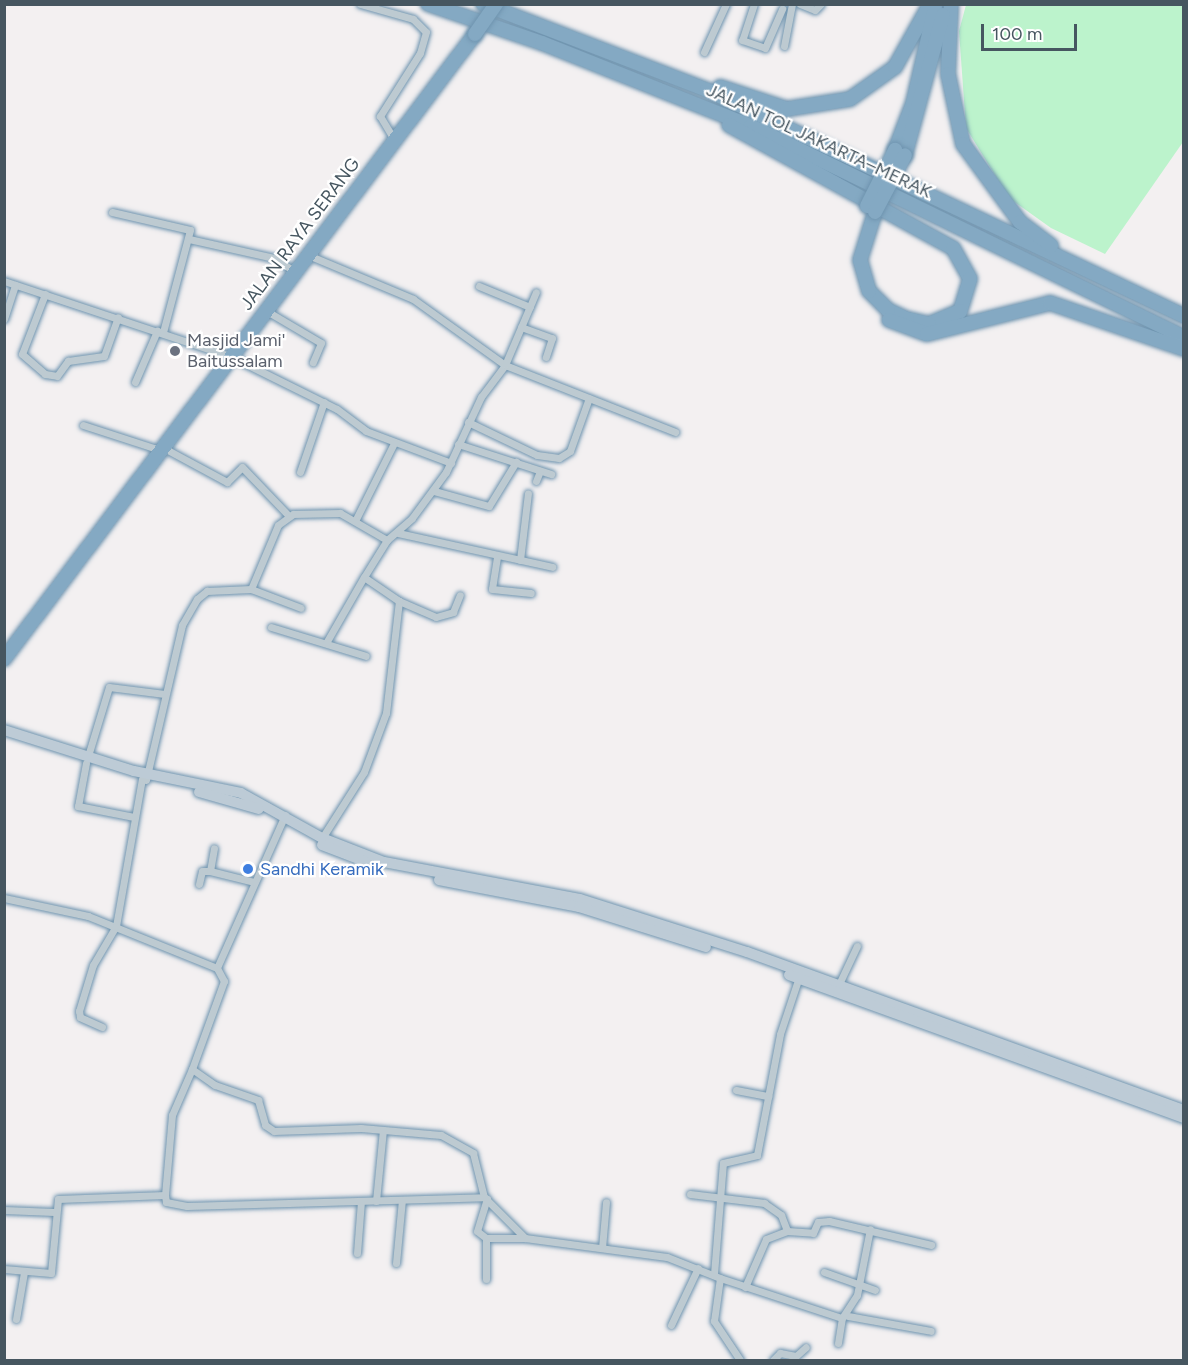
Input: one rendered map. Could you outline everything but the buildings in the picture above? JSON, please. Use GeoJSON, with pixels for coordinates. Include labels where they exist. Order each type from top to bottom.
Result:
{"type":"FeatureCollection","features":[{"type":"Feature","properties":{"kind":"highway","name":"JALAN TOL JAKARTA–MERAK"},"geometry":{"type":"LineString","coordinates":[[428,4],[679,96],[1184,337]]}},
{"type":"Feature","properties":{"kind":"highway","name":"JALAN TOL JAKARTA–MERAK"},"geometry":{"type":"LineString","coordinates":[[483,4],[622,54],[1184,315]]}},
{"type":"Feature","properties":{"kind":"highway","name":"JALAN RAYA SERANG"},"geometry":{"type":"LineString","coordinates":[[4,659],[496,4]]}},
{"type":"Feature","properties":{"kind":"highway"},"geometry":{"type":"LineString","coordinates":[[622,54],[764,104],[810,108],[850,99],[879,82],[914,41],[930,4]]}},
{"type":"Feature","properties":{"kind":"highway"},"geometry":{"type":"LineString","coordinates":[[900,152],[936,4]]}},
{"type":"Feature","properties":{"kind":"highway"},"geometry":{"type":"LineString","coordinates":[[946,4],[900,152],[871,209],[854,259],[856,277],[881,315],[906,328],[927,334],[957,330],[1016,308],[1050,303],[1184,349]]}},
{"type":"Feature","properties":{"kind":"highway"},"geometry":{"type":"LineString","coordinates":[[951,4],[952,108],[963,144],[997,195],[1041,239],[1184,315]]}},
{"type":"Feature","properties":{"kind":"highway"},"geometry":{"type":"LineString","coordinates":[[679,96],[953,248],[970,279],[960,311],[929,324],[907,319],[888,310],[869,291],[860,260],[871,209]]}},
{"type":"Feature","properties":{"kind":"street"},"geometry":{"type":"LineString","coordinates":[[360,4],[413,19],[426,32],[420,53],[380,116],[394,139]]}},
{"type":"Feature","properties":{"kind":"street"},"geometry":{"type":"LineString","coordinates":[[704,52],[726,4]]}},
{"type":"Feature","properties":{"kind":"street"},"geometry":{"type":"LineString","coordinates":[[753,4],[742,40],[765,48],[778,8],[790,14]]}},
{"type":"Feature","properties":{"kind":"street"},"geometry":{"type":"LineString","coordinates":[[784,46],[792,4]]}},
{"type":"Feature","properties":{"kind":"street"},"geometry":{"type":"LineString","coordinates":[[800,4],[815,10],[821,4]]}},
{"type":"Feature","properties":{"kind":"street"},"geometry":{"type":"LineString","coordinates":[[112,212],[189,228],[189,239],[160,332],[135,382]]}},
{"type":"Feature","properties":{"kind":"street"},"geometry":{"type":"LineString","coordinates":[[189,239],[274,258],[294,270]]}},
{"type":"Feature","properties":{"kind":"street"},"geometry":{"type":"LineString","coordinates":[[306,254],[413,299],[505,365],[675,432]]}},
{"type":"Feature","properties":{"kind":"street"},"geometry":{"type":"LineString","coordinates":[[4,281],[230,356],[324,402],[394,443],[451,463]]}},
{"type":"Feature","properties":{"kind":"street"},"geometry":{"type":"LineString","coordinates":[[4,319],[15,285]]}},
{"type":"Feature","properties":{"kind":"street"},"geometry":{"type":"LineString","coordinates":[[479,286],[530,307]]}},
{"type":"Feature","properties":{"kind":"street"},"geometry":{"type":"LineString","coordinates":[[326,643],[387,540],[398,533],[434,491],[451,463],[468,422],[505,365],[536,292]]}},
{"type":"Feature","properties":{"kind":"street"},"geometry":{"type":"LineString","coordinates":[[45,294],[22,354],[45,374],[57,376],[68,361],[104,356],[118,317]]}},
{"type":"Feature","properties":{"kind":"street"},"geometry":{"type":"LineString","coordinates":[[265,310],[321,343],[313,362]]}},
{"type":"Feature","properties":{"kind":"street"},"geometry":{"type":"LineString","coordinates":[[521,327],[552,338],[546,357]]}},
{"type":"Feature","properties":{"kind":"street"},"geometry":{"type":"LineString","coordinates":[[468,422],[537,455],[559,458],[570,452],[589,398]]}},
{"type":"Feature","properties":{"kind":"street"},"geometry":{"type":"LineString","coordinates":[[300,472],[324,402]]}},
{"type":"Feature","properties":{"kind":"street"},"geometry":{"type":"LineString","coordinates":[[82,425],[161,448],[227,482],[242,467],[289,516]]}},
{"type":"Feature","properties":{"kind":"street"},"geometry":{"type":"LineString","coordinates":[[355,521],[394,443]]}},
{"type":"Feature","properties":{"kind":"street"},"geometry":{"type":"LineString","coordinates":[[458,444],[551,474]]}},
{"type":"Feature","properties":{"kind":"street"},"geometry":{"type":"LineString","coordinates":[[434,491],[489,506],[516,462]]}},
{"type":"Feature","properties":{"kind":"street"},"geometry":{"type":"LineString","coordinates":[[536,481],[540,471]]}},
{"type":"Feature","properties":{"kind":"street"},"geometry":{"type":"LineString","coordinates":[[520,560],[528,493]]}},
{"type":"Feature","properties":{"kind":"street"},"geometry":{"type":"LineString","coordinates":[[251,589],[278,525],[289,516],[327,511],[355,521],[387,540]]}},
{"type":"Feature","properties":{"kind":"street"},"geometry":{"type":"LineString","coordinates":[[398,533],[469,546],[497,557],[552,567]]}},
{"type":"Feature","properties":{"kind":"street"},"geometry":{"type":"LineString","coordinates":[[497,557],[492,589],[531,593]]}},
{"type":"Feature","properties":{"kind":"street"},"geometry":{"type":"LineString","coordinates":[[364,577],[399,600],[441,616],[453,612],[460,595]]}},
{"type":"Feature","properties":{"kind":"street"},"geometry":{"type":"LineString","coordinates":[[102,1027],[80,1017],[80,1011],[93,964],[116,926],[134,817],[182,625],[196,599],[207,591],[251,589],[301,608]]}},
{"type":"Feature","properties":{"kind":"street"},"geometry":{"type":"LineString","coordinates":[[322,838],[364,772],[384,723],[399,600]]}},
{"type":"Feature","properties":{"kind":"street"},"geometry":{"type":"LineString","coordinates":[[272,627],[366,656]]}},
{"type":"Feature","properties":{"kind":"street"},"geometry":{"type":"LineString","coordinates":[[134,817],[78,806],[87,760],[109,687],[165,694]]}},
{"type":"Feature","properties":{"kind":"street"},"geometry":{"type":"LineString","coordinates":[[4,730],[87,760]]}},
{"type":"Feature","properties":{"kind":"street"},"geometry":{"type":"LineString","coordinates":[[4,737],[145,778],[226,793],[284,818],[322,838],[397,866],[580,899],[800,975],[1184,1118]]}},
{"type":"Feature","properties":{"kind":"street"},"geometry":{"type":"LineString","coordinates":[[217,968],[284,818]]}},
{"type":"Feature","properties":{"kind":"street"},"geometry":{"type":"LineString","coordinates":[[284,818],[335,851],[384,869],[579,907],[800,975],[840,984],[1184,1110]]}},
{"type":"Feature","properties":{"kind":"street"},"geometry":{"type":"LineString","coordinates":[[210,871],[214,848]]}},
{"type":"Feature","properties":{"kind":"street"},"geometry":{"type":"LineString","coordinates":[[199,884],[202,871],[254,882]]}},
{"type":"Feature","properties":{"kind":"street"},"geometry":{"type":"LineString","coordinates":[[4,898],[116,926],[217,968],[224,981],[192,1069],[172,1115],[166,1202],[187,1206],[485,1198]]}},
{"type":"Feature","properties":{"kind":"street"},"geometry":{"type":"LineString","coordinates":[[840,984],[857,946]]}},
{"type":"Feature","properties":{"kind":"street"},"geometry":{"type":"LineString","coordinates":[[740,1360],[714,1321],[719,1196],[726,1160],[757,1155],[768,1096],[800,975]]}},
{"type":"Feature","properties":{"kind":"street"},"geometry":{"type":"LineString","coordinates":[[192,1069],[215,1085],[258,1100],[270,1130],[383,1130],[436,1133],[471,1151],[485,1198],[525,1238]]}},
{"type":"Feature","properties":{"kind":"street"},"geometry":{"type":"LineString","coordinates":[[736,1090],[768,1096]]}},
{"type":"Feature","properties":{"kind":"street"},"geometry":{"type":"LineString","coordinates":[[376,1201],[383,1130]]}},
{"type":"Feature","properties":{"kind":"street"},"geometry":{"type":"LineString","coordinates":[[690,1194],[764,1203],[781,1215],[787,1231]]}},
{"type":"Feature","properties":{"kind":"street"},"geometry":{"type":"LineString","coordinates":[[4,1269],[51,1273],[54,1212],[62,1198],[165,1195]]}},
{"type":"Feature","properties":{"kind":"street"},"geometry":{"type":"LineString","coordinates":[[485,1198],[477,1231],[486,1238],[525,1238],[667,1257],[745,1287],[845,1317],[931,1331]]}},
{"type":"Feature","properties":{"kind":"street"},"geometry":{"type":"LineString","coordinates":[[396,1263],[402,1200]]}},
{"type":"Feature","properties":{"kind":"street"},"geometry":{"type":"LineString","coordinates":[[357,1253],[361,1201]]}},
{"type":"Feature","properties":{"kind":"street"},"geometry":{"type":"LineString","coordinates":[[602,1248],[606,1202]]}},
{"type":"Feature","properties":{"kind":"street"},"geometry":{"type":"LineString","coordinates":[[4,1210],[54,1212]]}},
{"type":"Feature","properties":{"kind":"street"},"geometry":{"type":"LineString","coordinates":[[745,1287],[766,1239],[787,1231],[813,1233],[822,1221],[870,1229],[931,1245]]}},
{"type":"Feature","properties":{"kind":"street"},"geometry":{"type":"LineString","coordinates":[[838,1343],[845,1317],[859,1287],[870,1229]]}},
{"type":"Feature","properties":{"kind":"street"},"geometry":{"type":"LineString","coordinates":[[486,1238],[486,1279]]}},
{"type":"Feature","properties":{"kind":"street"},"geometry":{"type":"LineString","coordinates":[[671,1324],[698,1268]]}},
{"type":"Feature","properties":{"kind":"street"},"geometry":{"type":"LineString","coordinates":[[16,1319],[24,1272]]}},
{"type":"Feature","properties":{"kind":"street"},"geometry":{"type":"LineString","coordinates":[[824,1272],[859,1287],[875,1290]]}},
{"type":"Feature","properties":{"kind":"street"},"geometry":{"type":"LineString","coordinates":[[773,1360],[781,1353],[796,1356],[806,1347]]}},
{"type":"Feature","properties":{"kind":"green space"},"geometry":{"type":"Polygon","coordinates":[[[966,5],[1183,5],[1183,142],[1105,254],[1051,228],[1009,198],[966,128],[959,31],[966,5]]]}},
{"type":"Feature","properties":{"kind":"place","name":"Masjid Jami' Baitussalam"},"geometry":{"type":"Point","coordinates":[175,351]}},
{"type":"Feature","properties":{"kind":"place","name":"Sandhi Keramik"},"geometry":{"type":"Point","coordinates":[248,869]}}]}
